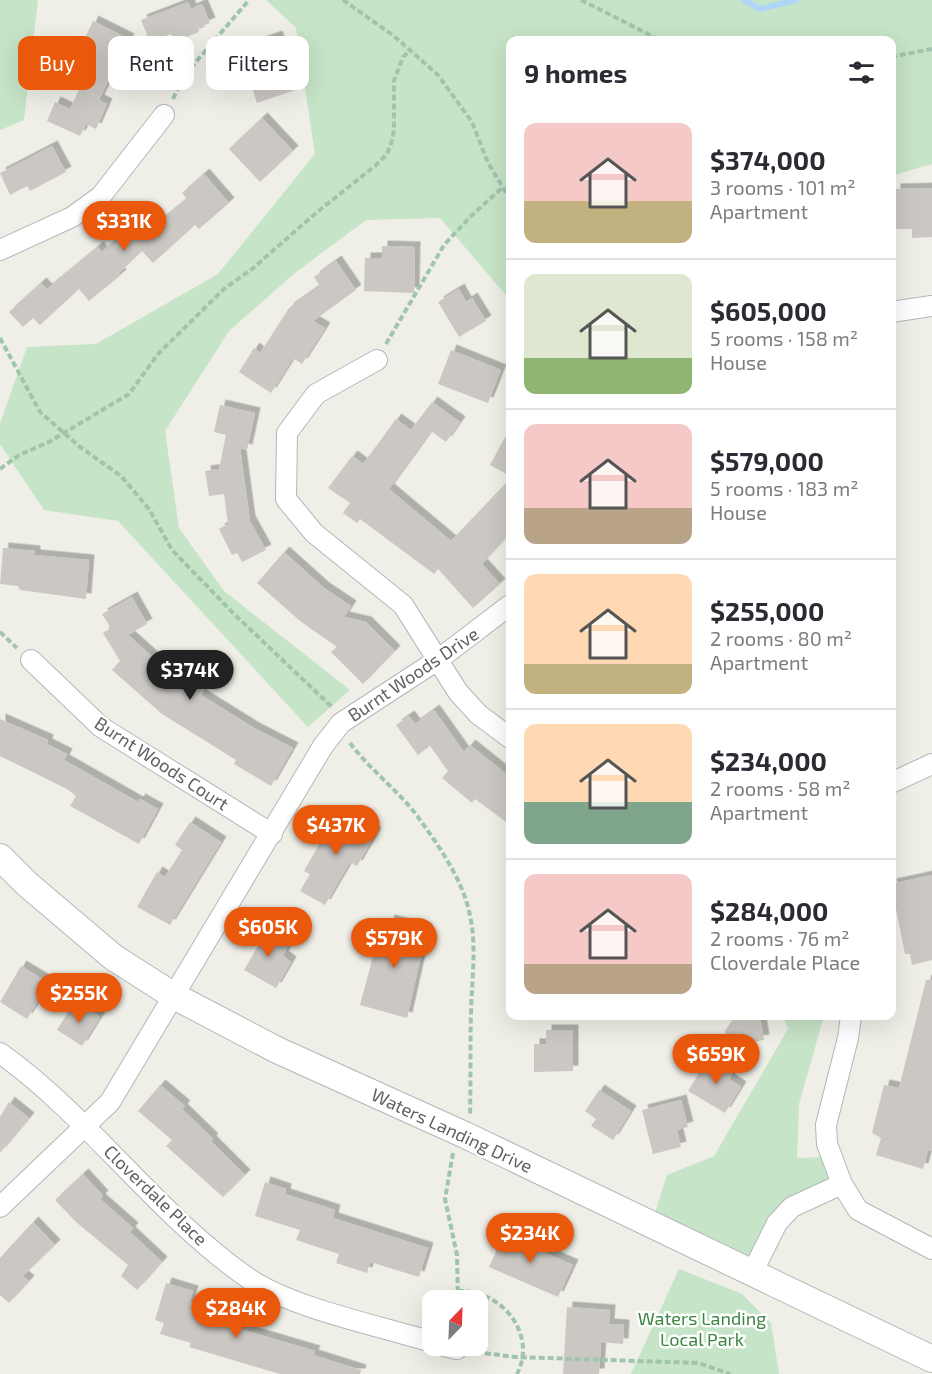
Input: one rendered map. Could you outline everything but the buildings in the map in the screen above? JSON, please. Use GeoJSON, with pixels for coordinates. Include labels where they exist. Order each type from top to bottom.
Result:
{"type":"FeatureCollection","features":[{"type":"Feature","properties":{"kind":"street"},"geometry":{"type":"LineString","coordinates":[[0,250],[72,217],[101,196],[164,115]]}},
{"type":"Feature","properties":{"kind":"street"},"geometry":{"type":"LineString","coordinates":[[896,311],[932,306]]}},
{"type":"Feature","properties":{"kind":"street"},"geometry":{"type":"LineString","coordinates":[[377,360],[316,394],[287,433],[286,499],[314,533],[404,604],[458,693],[478,714],[506,735]]}},
{"type":"Feature","properties":{"kind":"street","name":"Burnt Woods Drive"},"geometry":{"type":"LineString","coordinates":[[0,1207],[110,1102],[323,746],[341,723],[439,659],[506,608]]}},
{"type":"Feature","properties":{"kind":"street","name":"Burnt Woods Court"},"geometry":{"type":"LineString","coordinates":[[31,660],[102,727],[272,834]]}},
{"type":"Feature","properties":{"kind":"street"},"geometry":{"type":"LineString","coordinates":[[896,781],[932,764]]}},
{"type":"Feature","properties":{"kind":"street","name":"Waters Landing Drive"},"geometry":{"type":"LineString","coordinates":[[0,857],[27,884],[112,957],[174,996],[277,1050],[465,1135],[932,1359]]}},
{"type":"Feature","properties":{"kind":"street"},"geometry":{"type":"LineString","coordinates":[[851,1020],[849,1038],[826,1125],[827,1144],[842,1184],[858,1210],[932,1249]]}},
{"type":"Feature","properties":{"kind":"street","name":"Cloverdale Place"},"geometry":{"type":"LineString","coordinates":[[0,1053],[38,1080],[184,1227],[249,1279],[292,1300],[422,1339]]}},
{"type":"Feature","properties":{"kind":"street"},"geometry":{"type":"LineString","coordinates":[[752,1273],[777,1223],[792,1207],[842,1184]]}},
{"type":"Feature","properties":{"kind":"path"},"geometry":{"type":"LineString","coordinates":[[164,115],[183,76],[249,0]]}},
{"type":"Feature","properties":{"kind":"path"},"geometry":{"type":"LineString","coordinates":[[343,0],[379,24],[438,75],[472,122],[488,163],[506,194]]}},
{"type":"Feature","properties":{"kind":"path"},"geometry":{"type":"LineString","coordinates":[[582,0],[652,36]]}},
{"type":"Feature","properties":{"kind":"path"},"geometry":{"type":"LineString","coordinates":[[896,56],[932,49]]}},
{"type":"Feature","properties":{"kind":"path"},"geometry":{"type":"LineString","coordinates":[[0,469],[19,455],[49,442],[129,394],[158,354],[210,303],[387,154],[394,130],[393,81],[404,57],[410,50]]}},
{"type":"Feature","properties":{"kind":"path"},"geometry":{"type":"LineString","coordinates":[[377,360],[444,245],[502,188]]}},
{"type":"Feature","properties":{"kind":"path"},"geometry":{"type":"LineString","coordinates":[[488,1296],[506,1309],[518,1330],[522,1357],[517,1374]]}},
{"type":"Feature","properties":{"kind":"path"},"geometry":{"type":"LineString","coordinates":[[488,1352],[522,1357],[699,1363],[730,1374]]}},
{"type":"Feature","properties":{"kind":"green space"},"geometry":{"type":"Polygon","coordinates":[[[0,0],[38,0],[34,36],[18,36],[18,90],[28,90],[24,120],[0,130],[0,0]]]}},
{"type":"Feature","properties":{"kind":"green space"},"geometry":{"type":"Polygon","coordinates":[[[266,0],[932,0],[932,164],[896,175],[896,36],[506,36],[506,295],[440,218],[366,220],[296,272],[229,331],[165,431],[179,528],[224,591],[350,690],[308,727],[118,521],[44,510],[0,444],[0,424],[27,347],[96,344],[218,274],[315,154],[305,90],[309,90],[309,36],[297,36],[296,28],[266,0]]]}},
{"type":"Feature","properties":{"kind":"green space"},"geometry":{"type":"Polygon","coordinates":[[[785,1020],[823,1020],[799,1104],[797,1158],[832,1157],[842,1184],[792,1207],[752,1273],[651,1225],[667,1175],[714,1156],[788,1029],[785,1020]]]}},
{"type":"Feature","properties":{"kind":"green space","name":"Waters Landing Local Park"},"geometry":{"type":"Polygon","coordinates":[[[679,1269],[742,1294],[771,1323],[779,1374],[631,1374],[679,1269]]]}},
{"type":"Feature","properties":{"kind":"waterway"},"geometry":{"type":"LineString","coordinates":[[744,0],[760,9],[796,0]]}}]}
